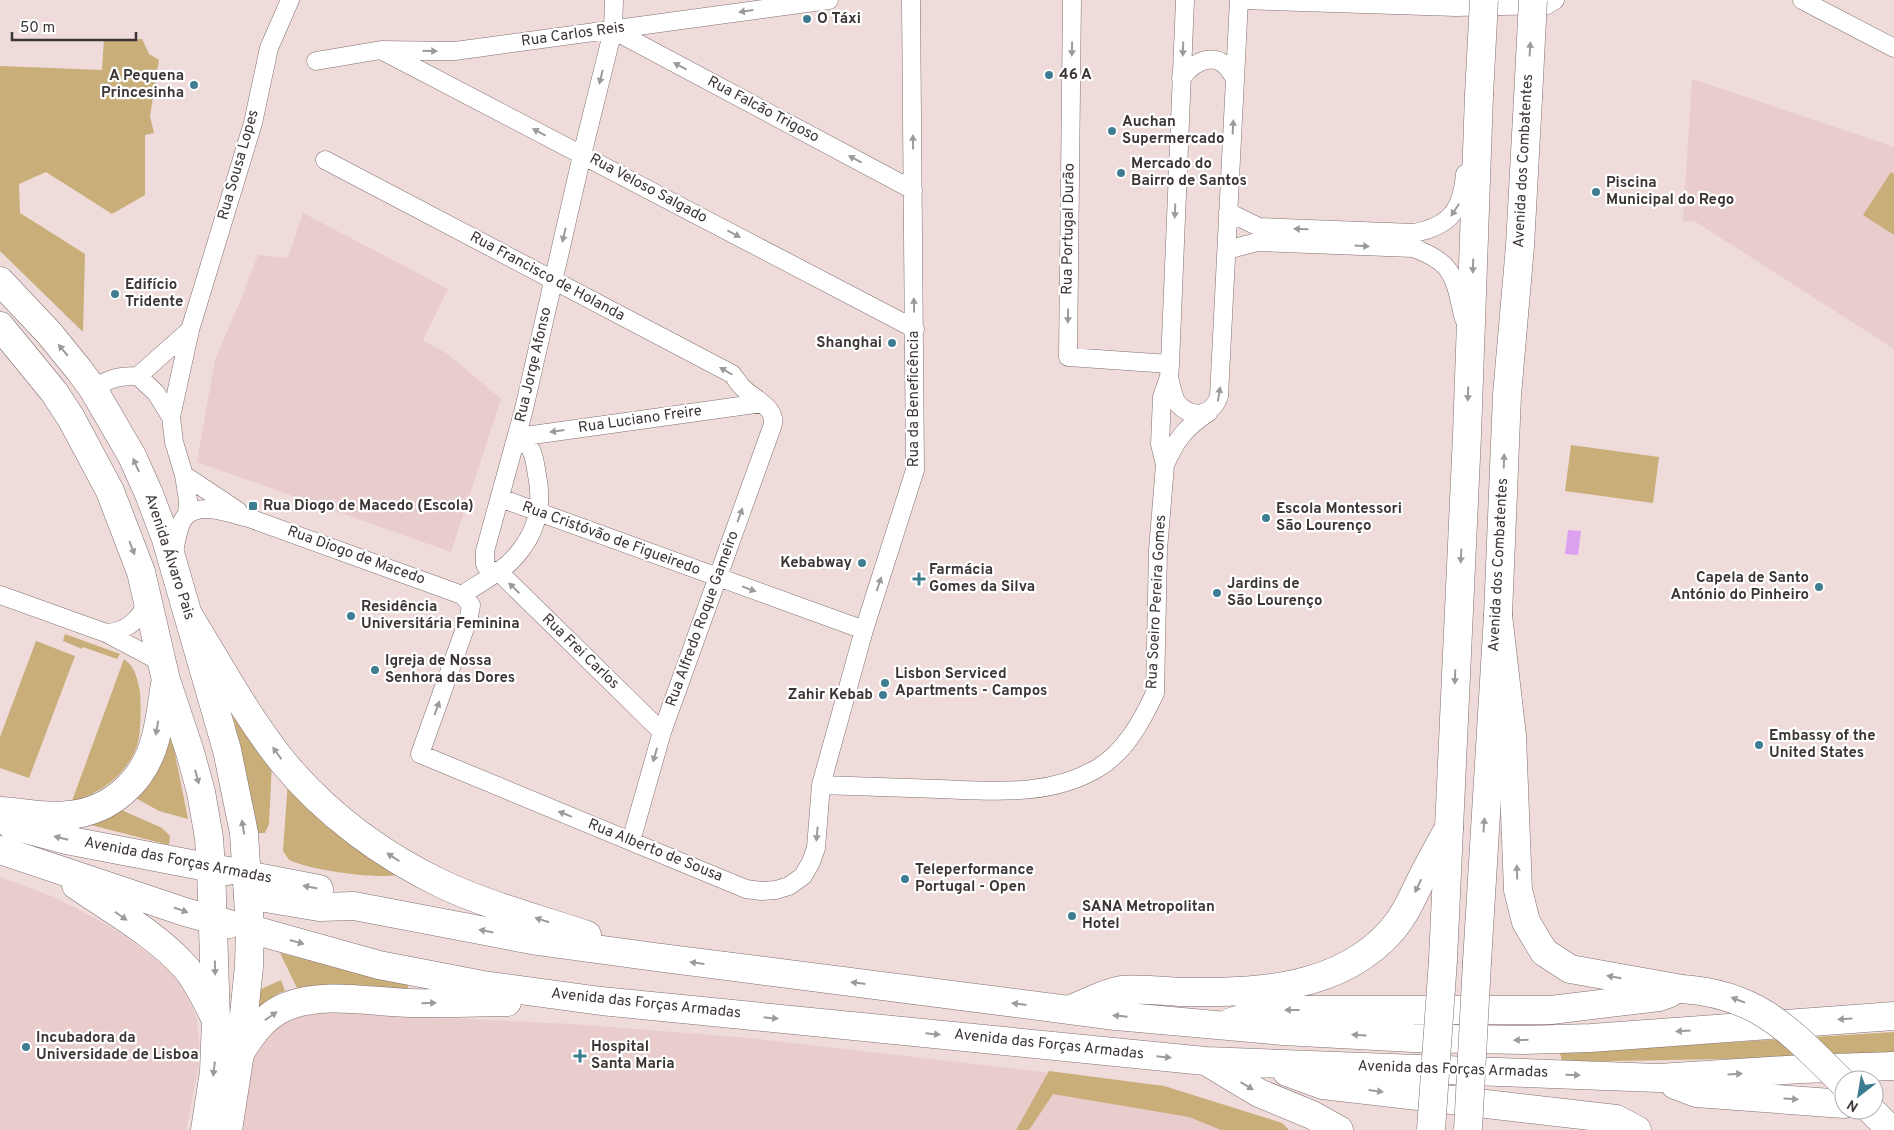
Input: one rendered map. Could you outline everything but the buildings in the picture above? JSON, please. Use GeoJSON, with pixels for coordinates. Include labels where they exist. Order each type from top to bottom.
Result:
{"type":"FeatureCollection","features":[{"type":"Feature","properties":{"kind":"main road"},"geometry":{"type":"LineString","coordinates":[[1431,1130],[1449,828],[1484,0]]}},
{"type":"Feature","properties":{"kind":"main road","name":"Avenida dos Combatentes"},"geometry":{"type":"LineString","coordinates":[[1468,1130],[1498,615],[1507,395],[1520,246],[1533,0]]}},
{"type":"Feature","properties":{"kind":"main road","name":"Avenida Álvaro Pais"},"geometry":{"type":"LineString","coordinates":[[0,281],[64,350],[93,389],[132,456],[157,513],[172,559],[227,750],[244,833],[250,929],[249,966],[240,1053],[228,1130]]}},
{"type":"Feature","properties":{"kind":"main road","name":"Avenida Álvaro Pais"},"geometry":{"type":"LineString","coordinates":[[0,326],[49,385],[71,418],[110,491],[141,572],[164,671],[201,792],[208,832],[211,868],[216,1020],[215,1058],[205,1130]]}},
{"type":"Feature","properties":{"kind":"main road"},"geometry":{"type":"LineString","coordinates":[[71,418],[93,389]]}},
{"type":"Feature","properties":{"kind":"main road"},"geometry":{"type":"LineString","coordinates":[[1498,615],[1512,736],[1518,890],[1526,922],[1544,952],[1570,969],[1698,990],[1730,997],[1759,1009],[1786,1027],[1834,1074]]}},
{"type":"Feature","properties":{"kind":"main road"},"geometry":{"type":"LineString","coordinates":[[189,616],[259,729],[283,762],[328,808],[368,840],[407,866],[446,886],[487,902],[655,957]]}},
{"type":"Feature","properties":{"kind":"main road"},"geometry":{"type":"LineString","coordinates":[[0,811],[45,816],[68,816],[97,809],[124,792],[139,776],[151,753],[155,740],[164,671]]}},
{"type":"Feature","properties":{"kind":"main road","name":"Avenida das Forças Armadas"},"geometry":{"type":"LineString","coordinates":[[0,821],[22,829],[66,840],[211,868],[247,885],[320,889],[354,906],[537,941],[1068,1010],[1220,1026],[1292,1032],[1524,1040],[1591,1038],[1894,1016]]}},
{"type":"Feature","properties":{"kind":"main road"},"geometry":{"type":"LineString","coordinates":[[1068,1010],[1121,990],[1203,992],[1275,988],[1328,974],[1364,956],[1379,944],[1403,916],[1449,828]]}},
{"type":"Feature","properties":{"kind":"main road","name":"Avenida das Forças Armadas"},"geometry":{"type":"LineString","coordinates":[[0,850],[213,920],[379,965],[483,985],[601,1000],[1205,1061],[1658,1078],[1802,1069],[1894,1066]]}},
{"type":"Feature","properties":{"kind":"main road"},"geometry":{"type":"LineString","coordinates":[[52,868],[174,955],[186,968],[202,992],[216,1020]]}},
{"type":"Feature","properties":{"kind":"main road","name":"Avenida das Forças Armadas"},"geometry":{"type":"LineString","coordinates":[[213,920],[220,904],[228,898],[237,895],[247,885]]}},
{"type":"Feature","properties":{"kind":"main road"},"geometry":{"type":"LineString","coordinates":[[1220,1026],[1270,1010],[1551,1010],[1659,997],[1672,987]]}},
{"type":"Feature","properties":{"kind":"main road"},"geometry":{"type":"LineString","coordinates":[[240,1053],[253,1032],[269,1016],[283,1008],[310,1000],[343,999],[412,1003],[601,1000]]}},
{"type":"Feature","properties":{"kind":"main road"},"geometry":{"type":"LineString","coordinates":[[1205,1061],[1259,1093],[1312,1115],[1339,1130]]}},
{"type":"Feature","properties":{"kind":"main road"},"geometry":{"type":"LineString","coordinates":[[1262,1063],[1323,1085],[1616,1119],[1637,1130]]}},
{"type":"Feature","properties":{"kind":"main road"},"geometry":{"type":"LineString","coordinates":[[1658,1078],[1696,1093],[1834,1103]]}},
{"type":"Feature","properties":{"kind":"main road"},"geometry":{"type":"LineString","coordinates":[[1881,1120],[1891,1130]]}},
{"type":"Feature","properties":{"kind":"street","name":"Rua Sousa Lopes"},"geometry":{"type":"LineString","coordinates":[[187,515],[188,500],[184,475],[174,442],[171,417],[190,330],[253,122],[269,48],[290,0]]}},
{"type":"Feature","properties":{"kind":"street","name":"Rua Jorge Afonso"},"geometry":{"type":"LineString","coordinates":[[500,498],[518,437],[612,30],[614,0]]}},
{"type":"Feature","properties":{"kind":"street","name":"Rua Carlos Reis"},"geometry":{"type":"LineString","coordinates":[[316,60],[381,50],[455,51],[829,0]]}},
{"type":"Feature","properties":{"kind":"street","name":"Rua da Beneficência"},"geometry":{"type":"LineString","coordinates":[[821,785],[864,630],[915,470],[911,0]]}},
{"type":"Feature","properties":{"kind":"street","name":"Rua Portugal Durão"},"geometry":{"type":"LineString","coordinates":[[1072,0],[1068,356],[1169,371]]}},
{"type":"Feature","properties":{"kind":"street","name":"Rua Soeiro Pereira Gomes"},"geometry":{"type":"LineString","coordinates":[[821,785],[997,790],[1046,788],[1074,780],[1100,768],[1118,752],[1145,714],[1155,693],[1158,550],[1165,465],[1160,444],[1162,397],[1169,371],[1185,0]]}},
{"type":"Feature","properties":{"kind":"street"},"geometry":{"type":"LineString","coordinates":[[1239,0],[1456,7],[1547,5],[1555,0]]}},
{"type":"Feature","properties":{"kind":"street","name":"Rua Soeiro Pereira Gomes"},"geometry":{"type":"LineString","coordinates":[[1165,465],[1173,446],[1182,433],[1216,406],[1219,396],[1239,0]]}},
{"type":"Feature","properties":{"kind":"street"},"geometry":{"type":"LineString","coordinates":[[1802,0],[1894,48]]}},
{"type":"Feature","properties":{"kind":"street","name":"Rua Falcão Trigoso"},"geometry":{"type":"LineString","coordinates":[[612,30],[913,190]]}},
{"type":"Feature","properties":{"kind":"street","name":"Rua Veloso Salgado"},"geometry":{"type":"LineString","coordinates":[[381,50],[915,329]]}},
{"type":"Feature","properties":{"kind":"street"},"geometry":{"type":"LineString","coordinates":[[1181,78],[1197,62],[1215,60],[1224,64],[1231,71],[1235,80]]}},
{"type":"Feature","properties":{"kind":"street"},"geometry":{"type":"LineString","coordinates":[[1228,212],[1259,227],[1414,233],[1432,230],[1448,220],[1461,200],[1464,190],[1468,140],[1479,95]]}},
{"type":"Feature","properties":{"kind":"street","name":"Rua Francisco de Holanda"},"geometry":{"type":"LineString","coordinates":[[325,160],[732,374],[742,388],[762,403]]}},
{"type":"Feature","properties":{"kind":"street"},"geometry":{"type":"LineString","coordinates":[[1226,250],[1257,242],[1413,248],[1430,254],[1448,268],[1455,281],[1470,345]]}},
{"type":"Feature","properties":{"kind":"street"},"geometry":{"type":"LineString","coordinates":[[93,389],[106,381],[120,376],[138,376],[190,330]]}},
{"type":"Feature","properties":{"kind":"street","name":"Rua Soeiro Pereira Gomes"},"geometry":{"type":"LineString","coordinates":[[1169,371],[1178,403],[1189,412],[1198,414],[1209,412]]}},
{"type":"Feature","properties":{"kind":"street"},"geometry":{"type":"LineString","coordinates":[[138,376],[156,393],[171,417]]}},
{"type":"Feature","properties":{"kind":"street","name":"Rua Luciano Freire"},"geometry":{"type":"LineString","coordinates":[[518,437],[762,403]]}},
{"type":"Feature","properties":{"kind":"street","name":"Rua Alfredo Roque Gameiro"},"geometry":{"type":"LineString","coordinates":[[631,841],[662,732],[774,422],[770,410],[762,403]]}},
{"type":"Feature","properties":{"kind":"street"},"geometry":{"type":"LineString","coordinates":[[462,595],[509,564],[526,543],[535,527],[540,491],[534,456],[527,442],[518,437]]}},
{"type":"Feature","properties":{"kind":"street","name":"Rua Diogo de Macedo"},"geometry":{"type":"LineString","coordinates":[[184,475],[249,518]]}},
{"type":"Feature","properties":{"kind":"street","name":"Rua Cristóvão de Figueiredo"},"geometry":{"type":"LineString","coordinates":[[500,498],[864,630]]}},
{"type":"Feature","properties":{"kind":"street","name":"Rua Frei Carlos"},"geometry":{"type":"LineString","coordinates":[[500,498],[485,557],[488,569],[498,571],[662,732]]}},
{"type":"Feature","properties":{"kind":"street","name":"Rua Diogo de Macedo"},"geometry":{"type":"LineString","coordinates":[[187,515],[202,510],[217,511],[249,518],[462,595]]}},
{"type":"Feature","properties":{"kind":"street"},"geometry":{"type":"LineString","coordinates":[[172,559],[181,524],[187,515]]}},
{"type":"Feature","properties":{"kind":"street"},"geometry":{"type":"LineString","coordinates":[[0,595],[106,633],[164,671]]}},
{"type":"Feature","properties":{"kind":"street","name":"Rua Alberto de Sousa"},"geometry":{"type":"LineString","coordinates":[[462,595],[471,605],[469,617],[420,754],[746,889],[761,891],[776,890],[789,886],[803,876],[811,862],[816,848],[821,785]]}},
{"type":"Feature","properties":{"kind":"street"},"geometry":{"type":"LineString","coordinates":[[106,633],[117,632],[127,628],[143,612],[148,601]]}},
{"type":"Feature","properties":{"kind":"shaded area"},"geometry":{"type":"Polygon","coordinates":[[[142,39],[149,54],[159,60],[150,116],[154,133],[145,135],[145,195],[112,214],[46,172],[19,184],[20,213],[85,254],[83,332],[0,251],[0,66],[102,70],[104,40],[142,39]]]}},
{"type":"Feature","properties":{"kind":"shaded area"},"geometry":{"type":"Polygon","coordinates":[[[1692,79],[1894,147],[1894,349],[1696,222],[1683,221],[1692,79]]]}},
{"type":"Feature","properties":{"kind":"shaded area"},"geometry":{"type":"Polygon","coordinates":[[[1891,172],[1894,174],[1894,235],[1863,215],[1891,172]]]}},
{"type":"Feature","properties":{"kind":"shaded area"},"geometry":{"type":"Polygon","coordinates":[[[303,213],[448,289],[423,340],[449,355],[501,399],[451,552],[197,462],[215,360],[258,255],[288,258],[303,213]]]}},
{"type":"Feature","properties":{"kind":"shaded area"},"geometry":{"type":"Polygon","coordinates":[[[1571,445],[1659,457],[1653,503],[1565,491],[1571,445]]]}},
{"type":"Feature","properties":{"kind":"shaded area"},"geometry":{"type":"Polygon","coordinates":[[[1568,530],[1581,531],[1578,555],[1565,554],[1568,530]]]}},
{"type":"Feature","properties":{"kind":"shaded area"},"geometry":{"type":"Polygon","coordinates":[[[65,634],[120,654],[117,659],[83,647],[82,649],[63,641],[65,634]]]}},
{"type":"Feature","properties":{"kind":"shaded area"},"geometry":{"type":"Polygon","coordinates":[[[36,641],[75,656],[29,778],[0,768],[0,737],[36,641]]]}},
{"type":"Feature","properties":{"kind":"shaded area"},"geometry":{"type":"Polygon","coordinates":[[[124,659],[134,670],[140,692],[140,731],[134,753],[129,763],[113,780],[93,793],[72,801],[124,659]]]}},
{"type":"Feature","properties":{"kind":"shaded area"},"geometry":{"type":"Polygon","coordinates":[[[234,713],[272,763],[269,824],[265,833],[257,833],[233,716],[234,713]]]}},
{"type":"Feature","properties":{"kind":"shaded area"},"geometry":{"type":"Polygon","coordinates":[[[170,736],[188,819],[159,811],[132,796],[170,736]]]}},
{"type":"Feature","properties":{"kind":"shaded area"},"geometry":{"type":"Polygon","coordinates":[[[288,780],[397,875],[373,876],[342,873],[299,864],[289,860],[283,851],[288,780]]]}},
{"type":"Feature","properties":{"kind":"shaded area"},"geometry":{"type":"Polygon","coordinates":[[[117,808],[162,828],[170,836],[169,845],[91,825],[90,823],[117,808]]]}},
{"type":"Feature","properties":{"kind":"shaded area"},"geometry":{"type":"Polygon","coordinates":[[[0,877],[54,897],[100,921],[126,937],[161,963],[181,985],[197,1020],[199,1042],[199,1064],[186,1130],[0,1130],[0,877]]]}},
{"type":"Feature","properties":{"kind":"shaded area"},"geometry":{"type":"Polygon","coordinates":[[[280,953],[408,983],[408,990],[339,985],[297,988],[280,953]]]}},
{"type":"Feature","properties":{"kind":"shaded area"},"geometry":{"type":"Polygon","coordinates":[[[281,980],[285,991],[275,995],[257,1013],[259,990],[281,980]]]}},
{"type":"Feature","properties":{"kind":"shaded area","name":"Hospital Santa Maria"},"geometry":{"type":"Polygon","coordinates":[[[305,1011],[572,1024],[750,1038],[1164,1086],[1282,1123],[1289,1130],[236,1130],[244,1074],[274,1028],[305,1011]]]}},
{"type":"Feature","properties":{"kind":"shaded area"},"geometry":{"type":"Polygon","coordinates":[[[1894,1032],[1894,1054],[1842,1053],[1775,1058],[1562,1062],[1560,1053],[1894,1032]]]}},
{"type":"Feature","properties":{"kind":"shaded area"},"geometry":{"type":"Polygon","coordinates":[[[1049,1071],[1164,1086],[1282,1123],[1289,1130],[1221,1130],[1189,1117],[1053,1094],[1029,1130],[1016,1130],[1049,1071]]]}},
{"type":"Feature","properties":{"kind":"place","name":"O Táxi"},"geometry":{"type":"Point","coordinates":[807,19]}},
{"type":"Feature","properties":{"kind":"place","name":"46 A"},"geometry":{"type":"Point","coordinates":[1049,75]}},
{"type":"Feature","properties":{"kind":"place","name":"A Pequena Princesinha"},"geometry":{"type":"Point","coordinates":[194,85]}},
{"type":"Feature","properties":{"kind":"place","name":"Auchan Supermercado"},"geometry":{"type":"Point","coordinates":[1112,131]}},
{"type":"Feature","properties":{"kind":"place","name":"Mercado do Bairro de Santos"},"geometry":{"type":"Point","coordinates":[1121,173]}},
{"type":"Feature","properties":{"kind":"place","name":"Piscina Municipal do Rego"},"geometry":{"type":"Point","coordinates":[1596,192]}},
{"type":"Feature","properties":{"kind":"place","name":"Edifício Tridente"},"geometry":{"type":"Point","coordinates":[115,294]}},
{"type":"Feature","properties":{"kind":"place","name":"Shanghai"},"geometry":{"type":"Point","coordinates":[892,343]}},
{"type":"Feature","properties":{"kind":"place","name":"Rua Diogo de Macedo (Escola)"},"geometry":{"type":"Point","coordinates":[253,506]}},
{"type":"Feature","properties":{"kind":"place","name":"Escola Montessori São Lourenço"},"geometry":{"type":"Point","coordinates":[1266,518]}},
{"type":"Feature","properties":{"kind":"place","name":"Kebabway"},"geometry":{"type":"Point","coordinates":[862,563]}},
{"type":"Feature","properties":{"kind":"place","name":"Farmácia Gomes da Silva"},"geometry":{"type":"Point","coordinates":[919,579]}},
{"type":"Feature","properties":{"kind":"place","name":"Capela de Santo António do Pinheiro"},"geometry":{"type":"Point","coordinates":[1819,587]}},
{"type":"Feature","properties":{"kind":"place","name":"Jardins de São Lourenço"},"geometry":{"type":"Point","coordinates":[1217,593]}},
{"type":"Feature","properties":{"kind":"place","name":"Residência Universitária Feminina"},"geometry":{"type":"Point","coordinates":[351,616]}},
{"type":"Feature","properties":{"kind":"place","name":"Igreja de Nossa Senhora das Dores"},"geometry":{"type":"Point","coordinates":[375,670]}},
{"type":"Feature","properties":{"kind":"place","name":"Lisbon Serviced Apartments - Campos"},"geometry":{"type":"Point","coordinates":[885,683]}},
{"type":"Feature","properties":{"kind":"place","name":"Zahir Kebab"},"geometry":{"type":"Point","coordinates":[883,695]}},
{"type":"Feature","properties":{"kind":"place","name":"Embassy of the United States"},"geometry":{"type":"Point","coordinates":[1759,745]}},
{"type":"Feature","properties":{"kind":"place","name":"Teleperformance Portugal - Open"},"geometry":{"type":"Point","coordinates":[905,879]}},
{"type":"Feature","properties":{"kind":"place","name":"SANA Metropolitan Hotel"},"geometry":{"type":"Point","coordinates":[1072,916]}},
{"type":"Feature","properties":{"kind":"place","name":"Incubadora da Universidade de Lisboa"},"geometry":{"type":"Point","coordinates":[26,1047]}},
{"type":"Feature","properties":{"kind":"place","name":"Hospital Santa Maria"},"geometry":{"type":"Point","coordinates":[580,1056]}}]}
